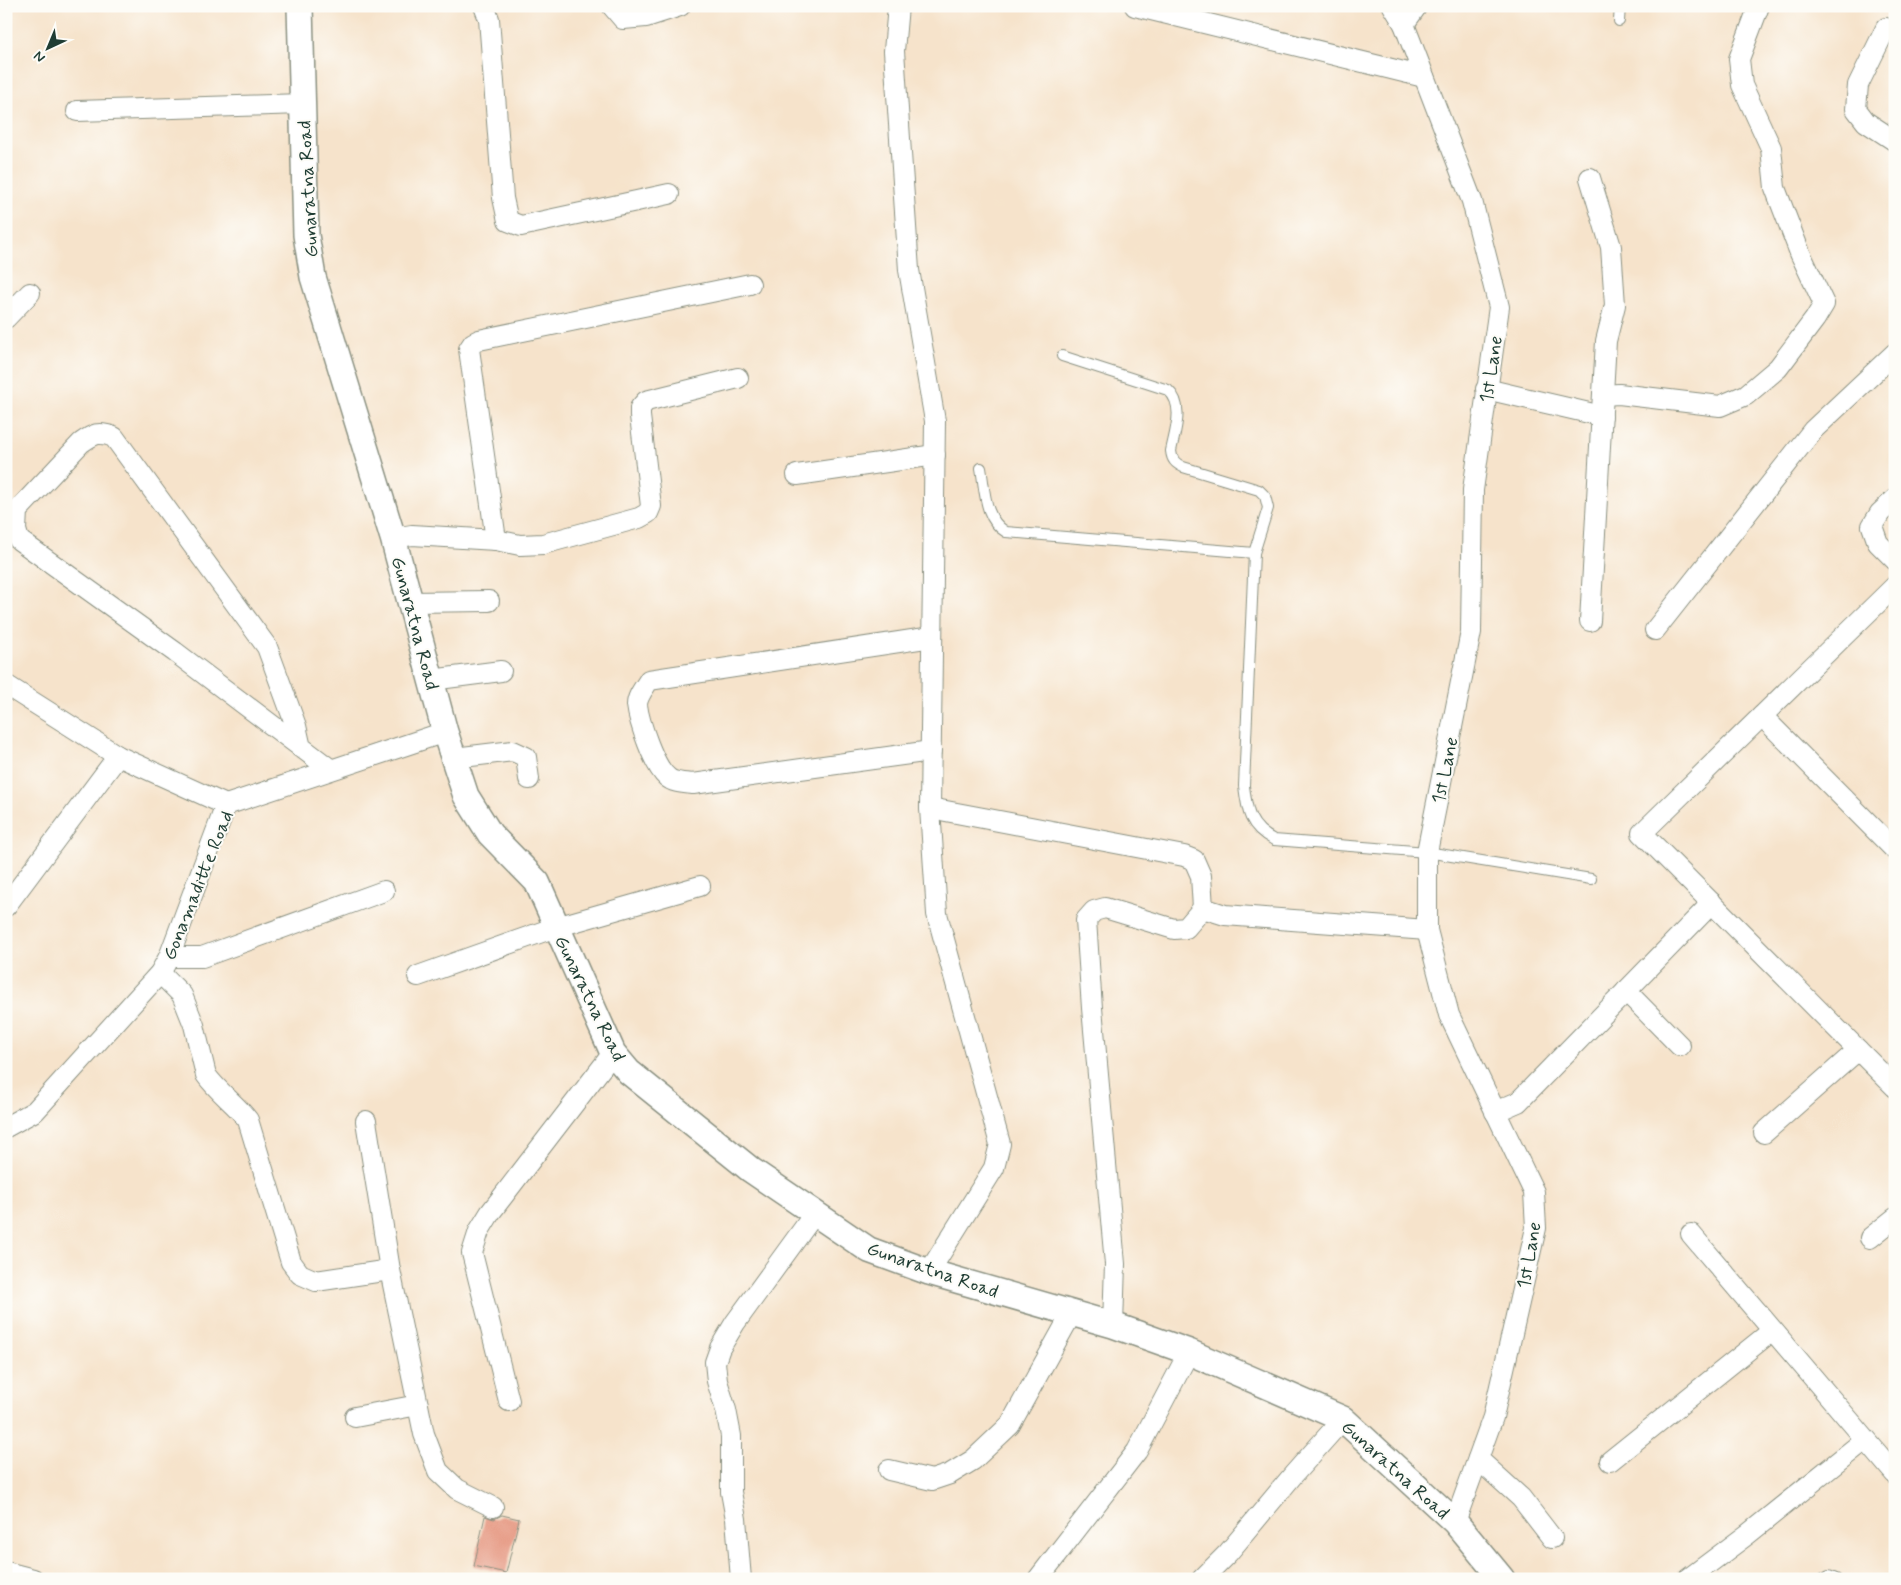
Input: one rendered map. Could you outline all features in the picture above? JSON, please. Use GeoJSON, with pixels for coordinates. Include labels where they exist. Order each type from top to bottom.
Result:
{"type":"FeatureCollection","features":[{"type":"Feature","properties":{"kind":"street","name":"Gunaratna Road"},"geometry":{"type":"LineString","coordinates":[[300,6],[306,235],[313,277],[393,538],[445,732],[466,796],[490,834],[537,882],[613,1052],[629,1072],[750,1170],[868,1250],[929,1272],[1112,1325],[1188,1352],[1343,1419],[1455,1522],[1502,1579]]}},
{"type":"Feature","properties":{"kind":"street"},"geometry":{"type":"LineString","coordinates":[[484,6],[489,19],[503,198],[508,221],[521,226],[669,194]]}},
{"type":"Feature","properties":{"kind":"street"},"geometry":{"type":"LineString","coordinates":[[612,6],[622,19],[646,17],[680,6]]}},
{"type":"Feature","properties":{"kind":"street"},"geometry":{"type":"LineString","coordinates":[[898,6],[894,51],[909,270],[935,421],[930,808],[937,914],[1000,1144],[994,1168],[929,1272]]}},
{"type":"Feature","properties":{"kind":"street"},"geometry":{"type":"LineString","coordinates":[[1135,6],[1424,77]]}},
{"type":"Feature","properties":{"kind":"street","name":"1st Lane"},"geometry":{"type":"LineString","coordinates":[[1393,6],[1404,24],[1472,201],[1499,306],[1473,490],[1471,632],[1427,852],[1427,930],[1448,1015],[1534,1192],[1536,1228],[1493,1417],[1455,1522]]}},
{"type":"Feature","properties":{"kind":"street"},"geometry":{"type":"LineString","coordinates":[[1404,24],[1418,6]]}},
{"type":"Feature","properties":{"kind":"street"},"geometry":{"type":"LineString","coordinates":[[1603,395],[1619,394],[1720,406],[1746,395],[1778,368],[1824,304],[1800,253],[1775,188],[1771,148],[1742,85],[1740,59],[1759,6]]}},
{"type":"Feature","properties":{"kind":"street"},"geometry":{"type":"LineString","coordinates":[[1886,28],[1858,85],[1856,110],[1866,122],[1895,141]]}},
{"type":"Feature","properties":{"kind":"street"},"geometry":{"type":"LineString","coordinates":[[77,111],[302,104]]}},
{"type":"Feature","properties":{"kind":"street"},"geometry":{"type":"LineString","coordinates":[[1590,178],[1611,247],[1615,289],[1615,305],[1606,341],[1590,621]]}},
{"type":"Feature","properties":{"kind":"street"},"geometry":{"type":"LineString","coordinates":[[496,540],[469,349],[473,343],[750,284]]}},
{"type":"Feature","properties":{"kind":"street"},"geometry":{"type":"LineString","coordinates":[[1655,630],[1813,430],[1895,353]]}},
{"type":"Feature","properties":{"kind":"street"},"geometry":{"type":"LineString","coordinates":[[393,538],[412,534],[496,540],[520,545],[543,544],[639,518],[648,513],[651,506],[640,408],[646,402],[738,378]]}},
{"type":"Feature","properties":{"kind":"street"},"geometry":{"type":"LineString","coordinates":[[1486,389],[1602,416]]}},
{"type":"Feature","properties":{"kind":"street"},"geometry":{"type":"LineString","coordinates":[[301,748],[296,726],[267,646],[114,438],[102,433],[92,436],[81,443],[17,511],[16,530],[19,540],[175,652],[301,748],[330,769]]}},
{"type":"Feature","properties":{"kind":"street"},"geometry":{"type":"LineString","coordinates":[[797,475],[935,454]]}},
{"type":"Feature","properties":{"kind":"street"},"geometry":{"type":"LineString","coordinates":[[1895,499],[1880,513],[1872,526],[1878,543],[1895,560]]}},
{"type":"Feature","properties":{"kind":"street"},"geometry":{"type":"LineString","coordinates":[[1895,586],[1642,833],[1895,1087]]}},
{"type":"Feature","properties":{"kind":"street"},"geometry":{"type":"LineString","coordinates":[[410,602],[489,601]]}},
{"type":"Feature","properties":{"kind":"street"},"geometry":{"type":"LineString","coordinates":[[931,751],[693,784],[679,783],[667,778],[649,750],[637,703],[649,680],[932,637]]}},
{"type":"Feature","properties":{"kind":"street"},"geometry":{"type":"LineString","coordinates":[[431,680],[500,671]]}},
{"type":"Feature","properties":{"kind":"street"},"geometry":{"type":"LineString","coordinates":[[6,685],[118,756],[226,805]]}},
{"type":"Feature","properties":{"kind":"street"},"geometry":{"type":"LineString","coordinates":[[1762,716],[1895,850]]}},
{"type":"Feature","properties":{"kind":"street","name":"Gonamaditte Road"},"geometry":{"type":"LineString","coordinates":[[6,1128],[35,1111],[165,965],[226,805],[445,732]]}},
{"type":"Feature","properties":{"kind":"street"},"geometry":{"type":"LineString","coordinates":[[454,758],[513,751],[526,757],[529,780]]}},
{"type":"Feature","properties":{"kind":"street"},"geometry":{"type":"LineString","coordinates":[[6,906],[118,756]]}},
{"type":"Feature","properties":{"kind":"street"},"geometry":{"type":"LineString","coordinates":[[930,808],[1184,856],[1194,860],[1202,876],[1203,908],[1186,928],[1174,930],[1105,908],[1094,910],[1086,920],[1115,1264],[1112,1325]]}},
{"type":"Feature","properties":{"kind":"street"},"geometry":{"type":"LineString","coordinates":[[418,976],[556,927],[700,886]]}},
{"type":"Feature","properties":{"kind":"street"},"geometry":{"type":"LineString","coordinates":[[384,891],[202,957],[165,965],[182,995],[194,1025],[206,1075],[238,1107],[248,1120],[291,1262],[300,1274],[316,1281],[390,1270]]}},
{"type":"Feature","properties":{"kind":"street"},"geometry":{"type":"LineString","coordinates":[[1495,1112],[1518,1102],[1712,903]]}},
{"type":"Feature","properties":{"kind":"street"},"geometry":{"type":"LineString","coordinates":[[1203,908],[1225,914],[1427,930]]}},
{"type":"Feature","properties":{"kind":"street"},"geometry":{"type":"LineString","coordinates":[[1626,991],[1680,1046]]}},
{"type":"Feature","properties":{"kind":"street"},"geometry":{"type":"LineString","coordinates":[[1764,1133],[1858,1050]]}},
{"type":"Feature","properties":{"kind":"street"},"geometry":{"type":"LineString","coordinates":[[509,1401],[472,1253],[480,1230],[490,1213],[613,1052]]}},
{"type":"Feature","properties":{"kind":"street"},"geometry":{"type":"LineString","coordinates":[[366,1121],[390,1270],[424,1434],[438,1471],[457,1489],[493,1507]]}},
{"type":"Feature","properties":{"kind":"street"},"geometry":{"type":"LineString","coordinates":[[740,1579],[736,1519],[731,1492],[731,1436],[726,1410],[717,1381],[715,1362],[720,1348],[735,1323],[815,1213]]}},
{"type":"Feature","properties":{"kind":"street"},"geometry":{"type":"LineString","coordinates":[[1870,1238],[1895,1218]]}},
{"type":"Feature","properties":{"kind":"street"},"geometry":{"type":"LineString","coordinates":[[1690,1234],[1895,1474]]}},
{"type":"Feature","properties":{"kind":"street"},"geometry":{"type":"LineString","coordinates":[[889,1470],[932,1480],[950,1474],[972,1460],[1010,1424],[1072,1313]]}},
{"type":"Feature","properties":{"kind":"street"},"geometry":{"type":"LineString","coordinates":[[1610,1461],[1772,1331]]}},
{"type":"Feature","properties":{"kind":"street"},"geometry":{"type":"LineString","coordinates":[[1038,1579],[1137,1451],[1188,1352]]}},
{"type":"Feature","properties":{"kind":"street"},"geometry":{"type":"LineString","coordinates":[[355,1418],[418,1405]]}},
{"type":"Feature","properties":{"kind":"street"},"geometry":{"type":"LineString","coordinates":[[1202,1579],[1228,1553],[1343,1419]]}},
{"type":"Feature","properties":{"kind":"street"},"geometry":{"type":"LineString","coordinates":[[1688,1579],[1748,1534],[1865,1440]]}},
{"type":"Feature","properties":{"kind":"street"},"geometry":{"type":"LineString","coordinates":[[1478,1459],[1521,1498],[1552,1538]]}},
{"type":"Feature","properties":{"kind":"street"},"geometry":{"type":"LineString","coordinates":[[6,1572],[33,1579]]}},
{"type":"Feature","properties":{"kind":"lane"},"geometry":{"type":"LineString","coordinates":[[1618,21],[1620,6]]}},
{"type":"Feature","properties":{"kind":"lane"},"geometry":{"type":"LineString","coordinates":[[1062,356],[1168,390],[1176,397],[1178,406],[1172,451],[1172,458],[1175,463],[1259,490],[1265,496],[1268,508],[1254,553],[1244,786],[1247,812],[1256,826],[1266,836],[1274,840],[1427,852],[1591,879]]}},
{"type":"Feature","properties":{"kind":"lane"},"geometry":{"type":"LineString","coordinates":[[981,468],[988,510],[993,521],[1006,532],[1254,553]]}},
{"type":"Feature","properties":{"kind":"lane"},"geometry":{"type":"LineString","coordinates":[[1824,1579],[1830,1576],[1836,1579]]}},
{"type":"Feature","properties":{"kind":"building"},"geometry":{"type":"Polygon","coordinates":[[[502,1515],[519,1519],[506,1573],[474,1566],[485,1516],[494,1519],[502,1515]]]}}]}
